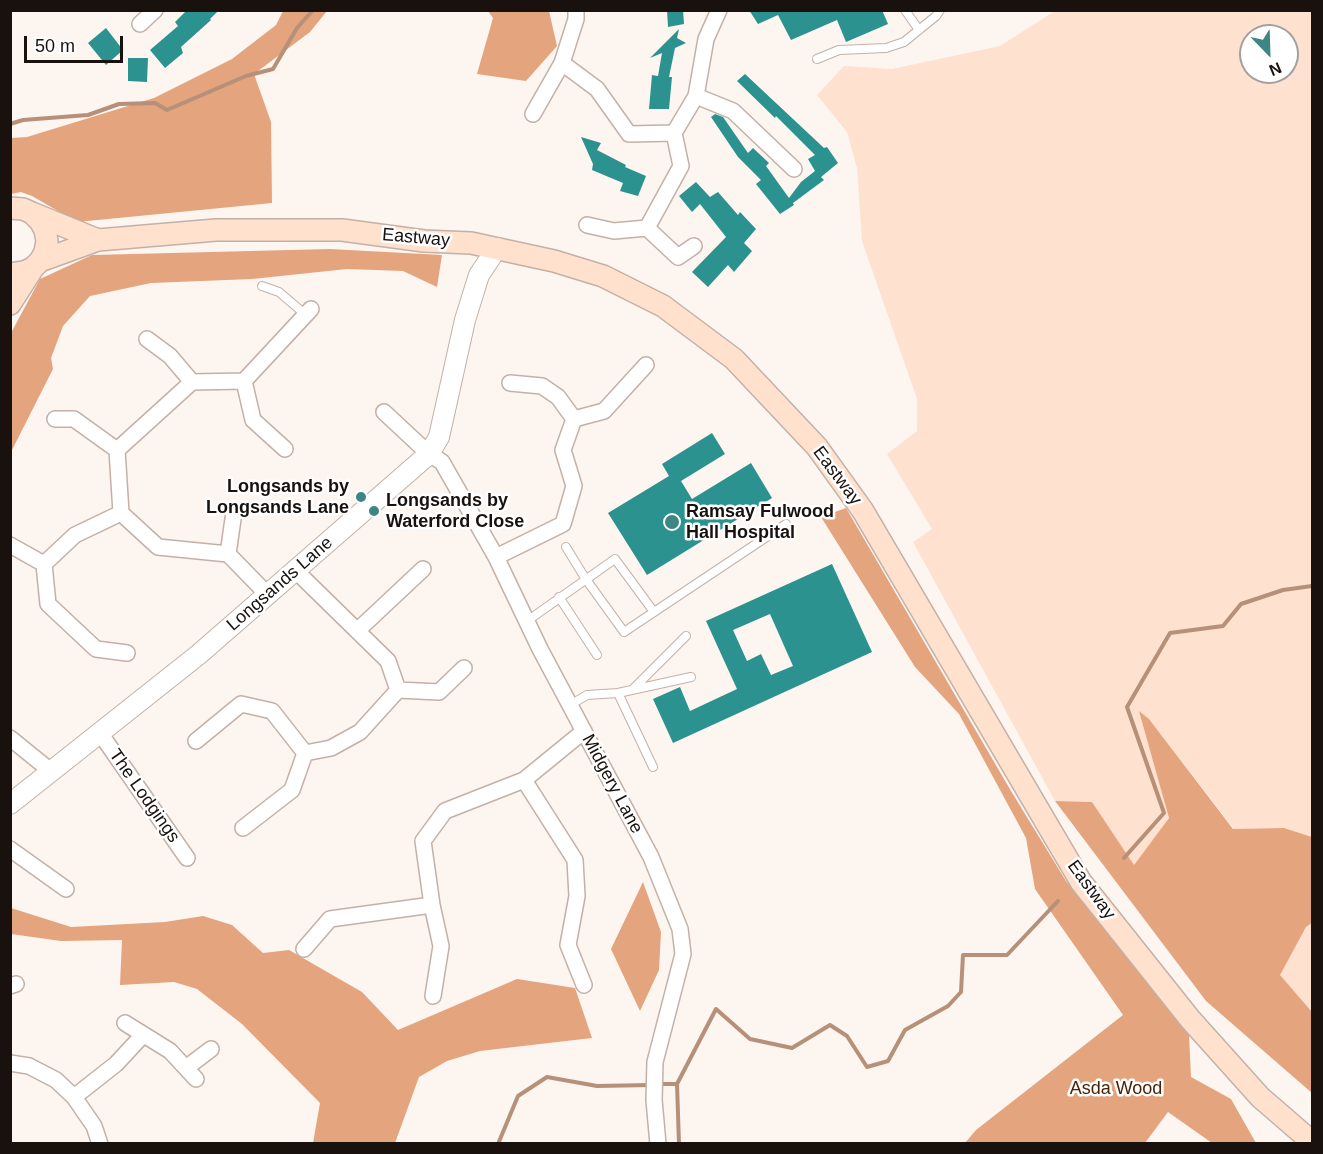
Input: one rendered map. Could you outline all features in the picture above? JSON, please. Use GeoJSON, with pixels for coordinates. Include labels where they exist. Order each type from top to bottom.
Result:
{"type":"FeatureCollection","features":[{"type":"Feature","properties":{"kind":"main road","name":"Eastway"},"geometry":{"type":"LineString","coordinates":[[10,208],[23,209],[98,240]]}},
{"type":"Feature","properties":{"kind":"main road"},"geometry":{"type":"LineString","coordinates":[[10,304],[45,252],[47,241],[45,230],[32,213]]}},
{"type":"Feature","properties":{"kind":"main road","name":"Eastway"},"geometry":{"type":"LineString","coordinates":[[10,274],[24,273],[36,265],[98,240],[216,230],[342,230],[424,241],[471,243],[554,261],[603,276],[663,306],[734,359],[817,447],[863,511],[1081,882],[1190,1018],[1260,1096],[1312,1142]]}},
{"type":"Feature","properties":{"kind":"street"},"geometry":{"type":"LineString","coordinates":[[140,24],[155,10]]}},
{"type":"Feature","properties":{"kind":"street"},"geometry":{"type":"LineString","coordinates":[[533,114],[562,63],[576,19],[576,10]]}},
{"type":"Feature","properties":{"kind":"street"},"geometry":{"type":"LineString","coordinates":[[647,228],[681,166],[674,133],[696,96],[706,39],[719,10]]}},
{"type":"Feature","properties":{"kind":"street"},"geometry":{"type":"LineString","coordinates":[[562,63],[597,89],[629,134],[674,133]]}},
{"type":"Feature","properties":{"kind":"street"},"geometry":{"type":"LineString","coordinates":[[696,96],[733,111],[794,169]]}},
{"type":"Feature","properties":{"kind":"street"},"geometry":{"type":"LineString","coordinates":[[588,225],[614,231],[647,228],[678,257],[694,246]]}},
{"type":"Feature","properties":{"kind":"street"},"geometry":{"type":"LineString","coordinates":[[471,243],[479,275]]}},
{"type":"Feature","properties":{"kind":"street","name":"Longsands Lane"},"geometry":{"type":"LineString","coordinates":[[10,804],[198,655],[429,454],[440,437],[465,320],[479,275],[497,248]]}},
{"type":"Feature","properties":{"kind":"street"},"geometry":{"type":"LineString","coordinates":[[117,450],[192,382],[244,381],[309,312]]}},
{"type":"Feature","properties":{"kind":"street"},"geometry":{"type":"LineString","coordinates":[[147,339],[170,356],[192,382]]}},
{"type":"Feature","properties":{"kind":"street"},"geometry":{"type":"LineString","coordinates":[[574,419],[604,411],[646,365]]}},
{"type":"Feature","properties":{"kind":"street"},"geometry":{"type":"LineString","coordinates":[[244,381],[253,420],[285,449]]}},
{"type":"Feature","properties":{"kind":"street"},"geometry":{"type":"LineString","coordinates":[[510,383],[542,386],[558,397],[574,419]]}},
{"type":"Feature","properties":{"kind":"street","name":"Midgery Lane"},"geometry":{"type":"LineString","coordinates":[[384,412],[429,454],[442,462],[496,558],[570,705],[651,857],[680,929],[683,954],[654,1071],[658,1143]]}},
{"type":"Feature","properties":{"kind":"street"},"geometry":{"type":"LineString","coordinates":[[55,419],[74,419],[117,450]]}},
{"type":"Feature","properties":{"kind":"street"},"geometry":{"type":"LineString","coordinates":[[496,558],[564,524],[574,486],[563,450],[574,419]]}},
{"type":"Feature","properties":{"kind":"street"},"geometry":{"type":"LineString","coordinates":[[117,450],[121,513],[158,547],[228,554],[268,595]]}},
{"type":"Feature","properties":{"kind":"street"},"geometry":{"type":"LineString","coordinates":[[228,554],[234,512]]}},
{"type":"Feature","properties":{"kind":"street"},"geometry":{"type":"LineString","coordinates":[[44,564],[75,535],[121,513]]}},
{"type":"Feature","properties":{"kind":"street"},"geometry":{"type":"LineString","coordinates":[[10,545],[44,564]]}},
{"type":"Feature","properties":{"kind":"street"},"geometry":{"type":"LineString","coordinates":[[44,564],[48,604],[96,650],[128,653]]}},
{"type":"Feature","properties":{"kind":"street"},"geometry":{"type":"LineString","coordinates":[[358,630],[423,569]]}},
{"type":"Feature","properties":{"kind":"street"},"geometry":{"type":"LineString","coordinates":[[296,571],[388,661],[398,690]]}},
{"type":"Feature","properties":{"kind":"street"},"geometry":{"type":"LineString","coordinates":[[398,690],[439,692],[464,668]]}},
{"type":"Feature","properties":{"kind":"street"},"geometry":{"type":"LineString","coordinates":[[305,753],[331,748],[360,732],[398,690]]}},
{"type":"Feature","properties":{"kind":"street"},"geometry":{"type":"LineString","coordinates":[[196,741],[242,704],[272,711],[305,753]]}},
{"type":"Feature","properties":{"kind":"street"},"geometry":{"type":"LineString","coordinates":[[433,996],[441,946],[432,905],[423,841],[445,811],[524,780],[584,731]]}},
{"type":"Feature","properties":{"kind":"street","name":"The Lodgings"},"geometry":{"type":"LineString","coordinates":[[100,733],[187,858]]}},
{"type":"Feature","properties":{"kind":"street"},"geometry":{"type":"LineString","coordinates":[[10,738],[52,772]]}},
{"type":"Feature","properties":{"kind":"street"},"geometry":{"type":"LineString","coordinates":[[243,828],[292,790],[305,753]]}},
{"type":"Feature","properties":{"kind":"street"},"geometry":{"type":"LineString","coordinates":[[524,780],[575,860],[577,896],[568,945],[584,985]]}},
{"type":"Feature","properties":{"kind":"street"},"geometry":{"type":"LineString","coordinates":[[10,849],[66,889]]}},
{"type":"Feature","properties":{"kind":"street"},"geometry":{"type":"LineString","coordinates":[[304,949],[330,919],[432,905]]}},
{"type":"Feature","properties":{"kind":"street"},"geometry":{"type":"LineString","coordinates":[[125,1023],[170,1051],[191,1074],[211,1049]]}},
{"type":"Feature","properties":{"kind":"street"},"geometry":{"type":"LineString","coordinates":[[74,1097],[116,1064],[143,1035]]}},
{"type":"Feature","properties":{"kind":"street"},"geometry":{"type":"LineString","coordinates":[[10,1063],[29,1066],[56,1080],[74,1097],[94,1126],[100,1143]]}},
{"type":"Feature","properties":{"kind":"lane"},"geometry":{"type":"LineString","coordinates":[[904,10],[919,30]]}},
{"type":"Feature","properties":{"kind":"lane"},"geometry":{"type":"LineString","coordinates":[[817,59],[840,50],[886,48],[904,42],[936,16],[940,10]]}},
{"type":"Feature","properties":{"kind":"lane"},"geometry":{"type":"LineString","coordinates":[[262,286],[279,292],[309,312]]}},
{"type":"Feature","properties":{"kind":"lane"},"geometry":{"type":"LineString","coordinates":[[566,547],[624,632],[786,524]]}},
{"type":"Feature","properties":{"kind":"lane"},"geometry":{"type":"LineString","coordinates":[[527,621],[615,559],[654,612]]}},
{"type":"Feature","properties":{"kind":"lane"},"geometry":{"type":"LineString","coordinates":[[559,597],[597,655]]}},
{"type":"Feature","properties":{"kind":"lane"},"geometry":{"type":"LineString","coordinates":[[632,690],[686,636]]}},
{"type":"Feature","properties":{"kind":"lane"},"geometry":{"type":"LineString","coordinates":[[570,705],[587,695],[618,693],[692,676]]}},
{"type":"Feature","properties":{"kind":"lane"},"geometry":{"type":"LineString","coordinates":[[618,693],[653,768]]}},
{"type":"Feature","properties":{"kind":"shaded area"},"geometry":{"type":"Polygon","coordinates":[[[1055,11],[1312,11],[1312,837],[1284,828],[1234,829],[1149,719],[1140,712],[1169,818],[1133,866],[1092,802],[1055,801],[913,542],[932,529],[887,454],[917,431],[917,399],[862,241],[857,168],[847,132],[817,95],[844,66],[892,69],[1000,46],[1055,11]]]}},
{"type":"Feature","properties":{"kind":"shaded area"},"geometry":{"type":"Polygon","coordinates":[[[1312,923],[1312,1012],[1279,975],[1306,927],[1312,923]]]}},
{"type":"Feature","properties":{"kind":"green space"},"geometry":{"type":"Polygon","coordinates":[[[283,11],[327,11],[310,32],[254,74],[271,122],[272,203],[77,222],[32,196],[21,192],[11,194],[11,138],[27,137],[154,98],[232,59],[276,25],[283,11]]]}},
{"type":"Feature","properties":{"kind":"green space"},"geometry":{"type":"Polygon","coordinates":[[[488,11],[549,11],[557,46],[526,81],[477,74],[493,18],[488,11]]]}},
{"type":"Feature","properties":{"kind":"green space"},"geometry":{"type":"Polygon","coordinates":[[[330,249],[442,255],[437,287],[403,271],[347,269],[252,279],[151,283],[90,296],[63,326],[51,358],[53,369],[11,452],[11,333],[40,279],[92,255],[330,249]]]}},
{"type":"Feature","properties":{"kind":"green space","name":"Asda Wood"},"geometry":{"type":"Polygon","coordinates":[[[846,508],[1066,881],[1189,1035],[1191,1077],[1231,1099],[1256,1143],[1212,1143],[1168,1112],[1145,1143],[965,1143],[976,1130],[1123,1015],[1035,889],[1026,838],[959,714],[915,667],[821,517],[846,508]]]}},
{"type":"Feature","properties":{"kind":"green space"},"geometry":{"type":"Polygon","coordinates":[[[1139,711],[1149,719],[1233,829],[1284,828],[1312,837],[1312,923],[1306,927],[1280,975],[1312,1012],[1312,1093],[1206,1001],[1055,801],[1092,802],[1134,865],[1169,818],[1139,711]]]}},
{"type":"Feature","properties":{"kind":"green space"},"geometry":{"type":"Polygon","coordinates":[[[643,882],[661,932],[659,970],[640,1011],[611,949],[643,882]]]}},
{"type":"Feature","properties":{"kind":"green space"},"geometry":{"type":"Polygon","coordinates":[[[11,908],[71,927],[165,922],[203,916],[232,925],[263,953],[289,950],[362,992],[398,1030],[517,979],[575,988],[592,1038],[480,1051],[447,1061],[419,1077],[395,1143],[313,1143],[320,1103],[242,1024],[197,989],[174,982],[120,985],[122,940],[61,941],[11,934],[11,908]]]}},
{"type":"Feature","properties":{"kind":"building"},"geometry":{"type":"Polygon","coordinates":[[[187,10],[219,10],[181,47],[183,53],[165,68],[150,50],[178,26],[175,22],[187,10]]]}},
{"type":"Feature","properties":{"kind":"building"},"geometry":{"type":"Polygon","coordinates":[[[667,10],[683,10],[684,24],[668,27],[667,10]]]}},
{"type":"Feature","properties":{"kind":"building"},"geometry":{"type":"Polygon","coordinates":[[[749,10],[882,10],[888,24],[846,42],[837,20],[791,40],[778,15],[758,24],[749,10]]]}},
{"type":"Feature","properties":{"kind":"building"},"geometry":{"type":"Polygon","coordinates":[[[106,28],[123,50],[106,65],[88,43],[106,28]]]}},
{"type":"Feature","properties":{"kind":"building"},"geometry":{"type":"Polygon","coordinates":[[[679,29],[677,38],[686,43],[675,48],[669,77],[672,77],[669,109],[649,109],[652,75],[658,76],[662,53],[650,58],[679,29]]]}},
{"type":"Feature","properties":{"kind":"building"},"geometry":{"type":"Polygon","coordinates":[[[128,58],[148,58],[147,82],[128,81],[128,58]]]}},
{"type":"Feature","properties":{"kind":"building"},"geometry":{"type":"Polygon","coordinates":[[[745,74],[824,148],[827,147],[838,163],[821,177],[824,180],[780,214],[756,184],[761,180],[738,157],[711,117],[715,114],[723,117],[748,153],[753,148],[769,163],[766,166],[789,198],[801,182],[815,171],[808,159],[815,155],[737,81],[745,74]]]}},
{"type":"Feature","properties":{"kind":"building"},"geometry":{"type":"Polygon","coordinates":[[[581,137],[601,143],[597,150],[626,165],[625,167],[646,176],[638,196],[620,191],[623,183],[592,170],[593,164],[581,137]]]}},
{"type":"Feature","properties":{"kind":"building"},"geometry":{"type":"Polygon","coordinates":[[[696,182],[710,197],[718,192],[738,215],[740,212],[756,229],[744,243],[752,251],[734,272],[728,265],[708,287],[692,272],[726,237],[700,204],[692,212],[679,196],[696,182]]]}},
{"type":"Feature","properties":{"kind":"building"},"geometry":{"type":"Polygon","coordinates":[[[712,433],[725,454],[681,481],[692,499],[751,463],[772,498],[647,575],[608,513],[669,476],[662,464],[712,433]]]}},
{"type":"Feature","properties":{"kind":"building"},"geometry":{"type":"Polygon","coordinates":[[[832,564],[872,652],[673,743],[653,699],[680,687],[690,711],[737,689],[706,621],[832,564]],[[770,614],[733,630],[747,661],[761,654],[771,675],[793,666],[770,614]]]}},
{"type":"Feature","properties":{"kind":"waterway"},"geometry":{"type":"LineString","coordinates":[[10,124],[23,120],[88,115],[119,104],[155,103],[167,110],[246,76],[273,69],[297,28],[313,10]]}},
{"type":"Feature","properties":{"kind":"waterway"},"geometry":{"type":"LineString","coordinates":[[1124,858],[1164,813],[1127,707],[1170,633],[1223,626],[1241,604],[1283,590],[1312,586]]}},
{"type":"Feature","properties":{"kind":"waterway"},"geometry":{"type":"LineString","coordinates":[[659,1084],[677,1084],[716,1009],[750,1039],[792,1048],[830,1025],[847,1036],[867,1067],[888,1061],[905,1030],[948,1006],[961,992],[963,955],[1007,955],[1058,901]]}},
{"type":"Feature","properties":{"kind":"waterway"},"geometry":{"type":"LineString","coordinates":[[498,1144],[518,1096],[547,1077],[597,1086],[651,1085]]}},
{"type":"Feature","properties":{"kind":"waterway"},"geometry":{"type":"LineString","coordinates":[[677,1084],[679,1144]]}},
{"type":"Feature","properties":{"kind":"place","name":"Longsands by Longsands Lane"},"geometry":{"type":"Point","coordinates":[361,497]}},
{"type":"Feature","properties":{"kind":"place","name":"Longsands by Waterford Close"},"geometry":{"type":"Point","coordinates":[374,511]}},
{"type":"Feature","properties":{"kind":"place","name":"Ramsay Fulwood Hall Hospital"},"geometry":{"type":"Point","coordinates":[672,522]}}]}
